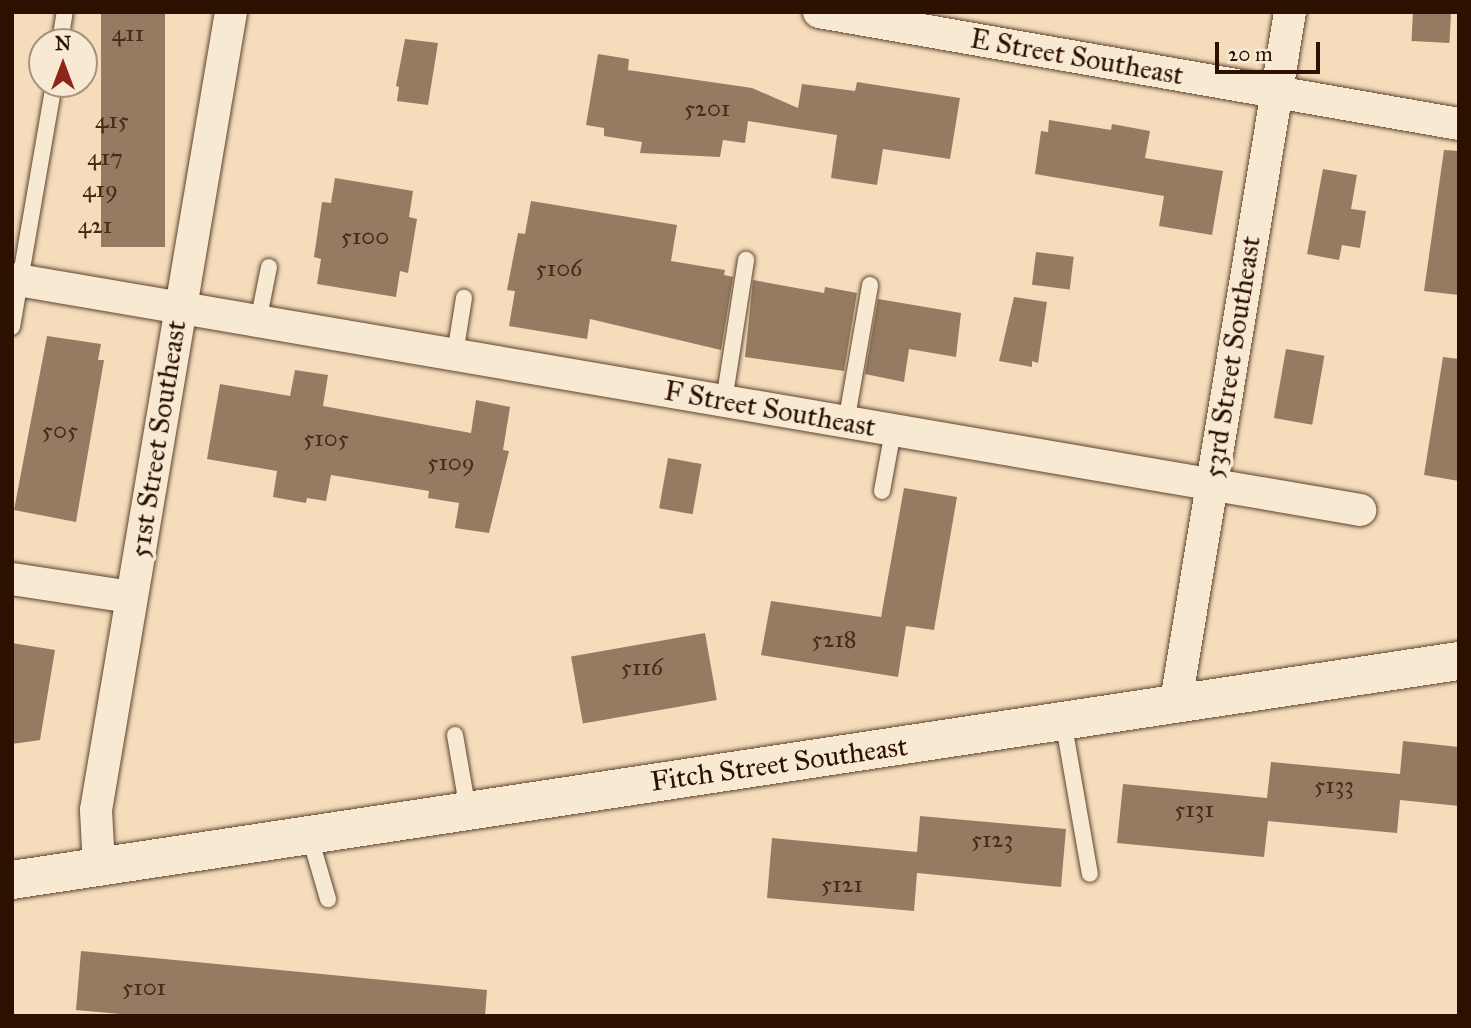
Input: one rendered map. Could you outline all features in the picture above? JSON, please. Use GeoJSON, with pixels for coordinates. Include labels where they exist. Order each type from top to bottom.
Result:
{"type":"FeatureCollection","features":[{"type":"Feature","properties":{"kind":"street","name":"51st Street Southeast"},"geometry":{"type":"LineString","coordinates":[[99,866],[96,810],[231,12]]}},
{"type":"Feature","properties":{"kind":"street","name":"E Street Southeast"},"geometry":{"type":"LineString","coordinates":[[819,12],[1459,124]]}},
{"type":"Feature","properties":{"kind":"street","name":"53rd Street Southeast"},"geometry":{"type":"LineString","coordinates":[[1176,702],[1290,12]]}},
{"type":"Feature","properties":{"kind":"street","name":"F Street Southeast"},"geometry":{"type":"LineString","coordinates":[[17,279],[1210,487],[1360,510]]}},
{"type":"Feature","properties":{"kind":"street"},"geometry":{"type":"LineString","coordinates":[[12,579],[131,597]]}},
{"type":"Feature","properties":{"kind":"street","name":"Fitch Street Southeast"},"geometry":{"type":"LineString","coordinates":[[12,880],[1459,661]]}},
{"type":"Feature","properties":{"kind":"lane"},"geometry":{"type":"LineString","coordinates":[[12,327],[17,279],[51,98]]}},
{"type":"Feature","properties":{"kind":"lane"},"geometry":{"type":"LineString","coordinates":[[724,401],[746,260]]}},
{"type":"Feature","properties":{"kind":"lane"},"geometry":{"type":"LineString","coordinates":[[258,322],[269,267]]}},
{"type":"Feature","properties":{"kind":"lane"},"geometry":{"type":"LineString","coordinates":[[846,423],[870,285]]}},
{"type":"Feature","properties":{"kind":"lane"},"geometry":{"type":"LineString","coordinates":[[455,354],[464,298]]}},
{"type":"Feature","properties":{"kind":"lane"},"geometry":{"type":"LineString","coordinates":[[882,491],[893,431]]}},
{"type":"Feature","properties":{"kind":"lane"},"geometry":{"type":"LineString","coordinates":[[1063,720],[1090,874]]}},
{"type":"Feature","properties":{"kind":"lane"},"geometry":{"type":"LineString","coordinates":[[455,735],[468,810]]}},
{"type":"Feature","properties":{"kind":"lane"},"geometry":{"type":"LineString","coordinates":[[309,834],[328,899]]}},
{"type":"Feature","properties":{"kind":"building"},"geometry":{"type":"Polygon","coordinates":[[[101,12],[165,12],[165,247],[101,247],[101,12]]]}},
{"type":"Feature","properties":{"kind":"building"},"geometry":{"type":"Polygon","coordinates":[[[1413,12],[1451,14],[1449,43],[1411,41],[1413,12]]]}},
{"type":"Feature","properties":{"kind":"building"},"geometry":{"type":"Polygon","coordinates":[[[405,39],[438,43],[428,105],[397,101],[399,87],[396,86],[405,39]]]}},
{"type":"Feature","properties":{"kind":"building"},"geometry":{"type":"Polygon","coordinates":[[[598,54],[629,59],[628,70],[752,88],[798,108],[802,84],[855,91],[857,82],[960,98],[950,159],[883,149],[877,185],[831,178],[837,135],[748,121],[745,143],[723,140],[720,157],[640,153],[642,142],[604,136],[604,128],[586,125],[598,54]]]}},
{"type":"Feature","properties":{"kind":"building"},"geometry":{"type":"Polygon","coordinates":[[[1049,120],[1111,130],[1112,124],[1150,131],[1145,158],[1223,171],[1212,235],[1159,226],[1164,196],[1035,174],[1041,131],[1048,132],[1049,120]]]}},
{"type":"Feature","properties":{"kind":"building"},"geometry":{"type":"Polygon","coordinates":[[[1444,150],[1459,151],[1459,295],[1424,291],[1444,150]]]}},
{"type":"Feature","properties":{"kind":"building"},"geometry":{"type":"Polygon","coordinates":[[[1323,169],[1357,175],[1351,209],[1366,211],[1360,248],[1342,245],[1339,260],[1307,254],[1323,169]]]}},
{"type":"Feature","properties":{"kind":"building"},"geometry":{"type":"Polygon","coordinates":[[[335,178],[413,191],[409,217],[417,219],[408,273],[400,271],[396,297],[317,284],[321,259],[314,257],[322,202],[331,203],[335,178]]]}},
{"type":"Feature","properties":{"kind":"building"},"geometry":{"type":"Polygon","coordinates":[[[531,201],[677,225],[671,261],[725,270],[724,275],[733,277],[721,350],[590,319],[587,339],[509,326],[515,291],[507,290],[518,233],[525,234],[531,201]]]}},
{"type":"Feature","properties":{"kind":"building"},"geometry":{"type":"Polygon","coordinates":[[[1036,252],[1074,257],[1070,289],[1032,285],[1036,252]]]}},
{"type":"Feature","properties":{"kind":"building"},"geometry":{"type":"Polygon","coordinates":[[[753,280],[824,293],[825,287],[857,293],[844,371],[745,357],[753,280]]]}},
{"type":"Feature","properties":{"kind":"building"},"geometry":{"type":"Polygon","coordinates":[[[1014,297],[1047,302],[1038,363],[1032,361],[1032,367],[999,361],[1014,297]]]}},
{"type":"Feature","properties":{"kind":"building"},"geometry":{"type":"Polygon","coordinates":[[[878,299],[961,313],[956,357],[909,349],[904,382],[865,374],[878,299]]]}},
{"type":"Feature","properties":{"kind":"building"},"geometry":{"type":"Polygon","coordinates":[[[47,336],[101,344],[98,360],[104,360],[76,522],[14,510],[47,336]]]}},
{"type":"Feature","properties":{"kind":"building"},"geometry":{"type":"Polygon","coordinates":[[[1286,349],[1324,356],[1312,425],[1274,418],[1286,349]]]}},
{"type":"Feature","properties":{"kind":"building"},"geometry":{"type":"Polygon","coordinates":[[[1443,357],[1459,359],[1459,481],[1424,475],[1443,357]]]}},
{"type":"Feature","properties":{"kind":"building"},"geometry":{"type":"Polygon","coordinates":[[[295,370],[328,375],[323,406],[471,433],[476,400],[510,407],[503,450],[509,451],[489,533],[455,528],[459,503],[428,498],[429,491],[331,475],[326,501],[307,498],[306,503],[273,497],[277,471],[207,459],[220,384],[290,396],[295,370]]]}},
{"type":"Feature","properties":{"kind":"building"},"geometry":{"type":"Polygon","coordinates":[[[668,458],[701,464],[693,514],[659,508],[668,458]]]}},
{"type":"Feature","properties":{"kind":"building"},"geometry":{"type":"Polygon","coordinates":[[[904,488],[957,497],[934,630],[906,626],[898,677],[761,655],[771,601],[881,617],[904,488]]]}},
{"type":"Feature","properties":{"kind":"building"},"geometry":{"type":"Polygon","coordinates":[[[705,633],[717,700],[583,724],[571,657],[705,633]]]}},
{"type":"Feature","properties":{"kind":"building"},"geometry":{"type":"Polygon","coordinates":[[[12,643],[55,650],[40,740],[12,744],[12,643]]]}},
{"type":"Feature","properties":{"kind":"building"},"geometry":{"type":"Polygon","coordinates":[[[1403,741],[1459,747],[1459,806],[1400,800],[1397,833],[1268,821],[1264,857],[1117,843],[1123,784],[1267,798],[1271,762],[1400,774],[1403,741]]]}},
{"type":"Feature","properties":{"kind":"building"},"geometry":{"type":"Polygon","coordinates":[[[920,816],[1066,829],[1061,887],[917,873],[914,911],[767,898],[772,838],[917,852],[920,816]]]}},
{"type":"Feature","properties":{"kind":"building"},"geometry":{"type":"Polygon","coordinates":[[[81,951],[487,990],[485,1016],[143,1016],[76,1010],[81,951]]]}}]}
